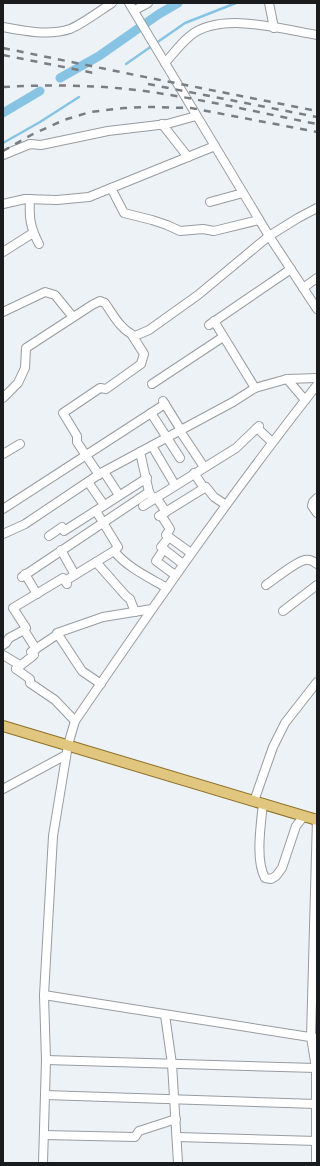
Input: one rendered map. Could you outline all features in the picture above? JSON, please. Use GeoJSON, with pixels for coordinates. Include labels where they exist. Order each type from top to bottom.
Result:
{"type":"FeatureCollection","features":[{"type":"Feature","properties":{"kind":"main road"},"geometry":{"type":"LineString","coordinates":[[3,726],[67,750],[317,819]]}},
{"type":"Feature","properties":{"kind":"street"},"geometry":{"type":"LineString","coordinates":[[3,27],[21,30],[55,32],[72,29],[112,3]]}},
{"type":"Feature","properties":{"kind":"street"},"geometry":{"type":"LineString","coordinates":[[129,3],[137,14],[196,116],[259,220],[317,309]]}},
{"type":"Feature","properties":{"kind":"street"},"geometry":{"type":"LineString","coordinates":[[137,14],[148,3]]}},
{"type":"Feature","properties":{"kind":"street"},"geometry":{"type":"LineString","coordinates":[[269,3],[274,28]]}},
{"type":"Feature","properties":{"kind":"street"},"geometry":{"type":"LineString","coordinates":[[165,63],[190,36],[205,26],[231,22],[246,23],[317,35]]}},
{"type":"Feature","properties":{"kind":"street"},"geometry":{"type":"LineString","coordinates":[[3,155],[30,144],[41,145],[108,131],[162,124],[196,116]]}},
{"type":"Feature","properties":{"kind":"street"},"geometry":{"type":"LineString","coordinates":[[162,124],[188,157]]}},
{"type":"Feature","properties":{"kind":"street"},"geometry":{"type":"LineString","coordinates":[[3,204],[25,199],[57,200],[89,197],[215,146]]}},
{"type":"Feature","properties":{"kind":"street"},"geometry":{"type":"LineString","coordinates":[[111,188],[124,213],[152,220],[180,231],[203,229],[214,231],[259,220]]}},
{"type":"Feature","properties":{"kind":"street"},"geometry":{"type":"LineString","coordinates":[[210,202],[243,193]]}},
{"type":"Feature","properties":{"kind":"street"},"geometry":{"type":"LineString","coordinates":[[30,199],[29,217],[33,233],[39,244]]}},
{"type":"Feature","properties":{"kind":"street"},"geometry":{"type":"LineString","coordinates":[[132,335],[135,336],[149,330],[198,295],[269,236],[317,208]]}},
{"type":"Feature","properties":{"kind":"street"},"geometry":{"type":"LineString","coordinates":[[3,252],[33,233]]}},
{"type":"Feature","properties":{"kind":"street"},"geometry":{"type":"LineString","coordinates":[[255,388],[223,337],[211,323],[291,269]]}},
{"type":"Feature","properties":{"kind":"street"},"geometry":{"type":"LineString","coordinates":[[303,288],[317,278]]}},
{"type":"Feature","properties":{"kind":"street"},"geometry":{"type":"LineString","coordinates":[[3,312],[45,292],[55,295],[73,317]]}},
{"type":"Feature","properties":{"kind":"street"},"geometry":{"type":"LineString","coordinates":[[3,398],[18,383],[25,368],[26,348],[100,301],[105,303],[119,325],[132,335],[144,354],[141,364],[106,389],[100,388],[63,413],[77,436],[77,442],[86,456],[119,495]]}},
{"type":"Feature","properties":{"kind":"street"},"geometry":{"type":"LineString","coordinates":[[152,384],[223,337]]}},
{"type":"Feature","properties":{"kind":"street"},"geometry":{"type":"LineString","coordinates":[[3,534],[25,524],[101,473],[233,402],[255,388],[287,379],[317,378]]}},
{"type":"Feature","properties":{"kind":"street"},"geometry":{"type":"LineString","coordinates":[[287,379],[305,400]]}},
{"type":"Feature","properties":{"kind":"street"},"geometry":{"type":"LineString","coordinates":[[43,1163],[46,1060],[44,995],[53,836],[67,750],[75,721],[175,575],[272,442],[317,385]]}},
{"type":"Feature","properties":{"kind":"street"},"geometry":{"type":"LineString","coordinates":[[3,509],[86,456],[164,403],[204,468]]}},
{"type":"Feature","properties":{"kind":"street"},"geometry":{"type":"LineString","coordinates":[[151,413],[180,458]]}},
{"type":"Feature","properties":{"kind":"street"},"geometry":{"type":"LineString","coordinates":[[37,594],[23,576],[61,550],[103,523],[204,468],[236,448],[258,427],[272,442]]}},
{"type":"Feature","properties":{"kind":"street"},"geometry":{"type":"LineString","coordinates":[[3,454],[20,444]]}},
{"type":"Feature","properties":{"kind":"street"},"geometry":{"type":"LineString","coordinates":[[152,446],[175,485]]}},
{"type":"Feature","properties":{"kind":"street"},"geometry":{"type":"LineString","coordinates":[[140,452],[153,496],[170,529],[166,535],[191,553]]}},
{"type":"Feature","properties":{"kind":"street"},"geometry":{"type":"LineString","coordinates":[[194,473],[204,488],[206,487],[214,497],[226,505]]}},
{"type":"Feature","properties":{"kind":"street"},"geometry":{"type":"LineString","coordinates":[[49,536],[62,527],[64,531],[147,478]]}},
{"type":"Feature","properties":{"kind":"street"},"geometry":{"type":"LineString","coordinates":[[88,482],[104,505]]}},
{"type":"Feature","properties":{"kind":"street"},"geometry":{"type":"LineString","coordinates":[[162,514],[204,488]]}},
{"type":"Feature","properties":{"kind":"street"},"geometry":{"type":"LineString","coordinates":[[143,506],[153,496]]}},
{"type":"Feature","properties":{"kind":"street"},"geometry":{"type":"LineString","coordinates":[[317,498],[313,502],[312,506],[317,513]]}},
{"type":"Feature","properties":{"kind":"street"},"geometry":{"type":"LineString","coordinates":[[36,648],[24,630],[26,628],[13,608],[63,578],[66,582],[118,547],[96,511]]}},
{"type":"Feature","properties":{"kind":"street"},"geometry":{"type":"LineString","coordinates":[[79,521],[87,534]]}},
{"type":"Feature","properties":{"kind":"street"},"geometry":{"type":"LineString","coordinates":[[169,537],[161,547],[183,564]]}},
{"type":"Feature","properties":{"kind":"street"},"geometry":{"type":"LineString","coordinates":[[164,549],[156,561],[175,575]]}},
{"type":"Feature","properties":{"kind":"street"},"geometry":{"type":"LineString","coordinates":[[61,550],[76,575]]}},
{"type":"Feature","properties":{"kind":"street"},"geometry":{"type":"LineString","coordinates":[[114,551],[120,559],[132,568],[167,588]]}},
{"type":"Feature","properties":{"kind":"street"},"geometry":{"type":"LineString","coordinates":[[266,585],[287,570],[305,560],[311,560],[317,564]]}},
{"type":"Feature","properties":{"kind":"street"},"geometry":{"type":"LineString","coordinates":[[96,562],[130,599],[135,612]]}},
{"type":"Feature","properties":{"kind":"street"},"geometry":{"type":"LineString","coordinates":[[283,611],[317,585]]}},
{"type":"Feature","properties":{"kind":"street"},"geometry":{"type":"LineString","coordinates":[[16,669],[34,655],[31,652],[58,634],[57,633],[103,617],[152,609]]}},
{"type":"Feature","properties":{"kind":"street"},"geometry":{"type":"LineString","coordinates":[[3,645],[9,638],[24,630]]}},
{"type":"Feature","properties":{"kind":"street"},"geometry":{"type":"LineString","coordinates":[[58,634],[82,671],[100,684]]}},
{"type":"Feature","properties":{"kind":"street"},"geometry":{"type":"LineString","coordinates":[[3,655],[18,664],[16,669]]}},
{"type":"Feature","properties":{"kind":"street"},"geometry":{"type":"LineString","coordinates":[[16,669],[30,679],[30,683],[55,700],[75,721]]}},
{"type":"Feature","properties":{"kind":"street"},"geometry":{"type":"LineString","coordinates":[[304,816],[296,826],[282,868],[272,879],[265,878],[259,860],[258,802],[272,747],[284,723],[317,682]]}},
{"type":"Feature","properties":{"kind":"street"},"geometry":{"type":"LineString","coordinates":[[3,789],[67,750]]}},
{"type":"Feature","properties":{"kind":"street"},"geometry":{"type":"LineString","coordinates":[[316,1163],[317,1104],[314,1037],[314,960],[317,819]]}},
{"type":"Feature","properties":{"kind":"street"},"geometry":{"type":"LineString","coordinates":[[44,995],[314,1037]]}},
{"type":"Feature","properties":{"kind":"street"},"geometry":{"type":"LineString","coordinates":[[165,1014],[172,1064],[178,1163]]}},
{"type":"Feature","properties":{"kind":"street"},"geometry":{"type":"LineString","coordinates":[[46,1060],[316,1068]]}},
{"type":"Feature","properties":{"kind":"street"},"geometry":{"type":"LineString","coordinates":[[45,1095],[317,1104]]}},
{"type":"Feature","properties":{"kind":"street"},"geometry":{"type":"LineString","coordinates":[[44,1136],[135,1137],[139,1131],[176,1120]]}},
{"type":"Feature","properties":{"kind":"street"},"geometry":{"type":"LineString","coordinates":[[177,1137],[316,1141]]}},
{"type":"Feature","properties":{"kind":"waterway"},"geometry":{"type":"LineString","coordinates":[[60,78],[99,56],[159,14],[178,3]]}},
{"type":"Feature","properties":{"kind":"waterway"},"geometry":{"type":"LineString","coordinates":[[126,64],[185,23],[236,3]]}},
{"type":"Feature","properties":{"kind":"waterway"},"geometry":{"type":"LineString","coordinates":[[3,113],[40,91]]}},
{"type":"Feature","properties":{"kind":"waterway"},"geometry":{"type":"LineString","coordinates":[[3,143],[79,97]]}},
{"type":"Feature","properties":{"kind":"railway"},"geometry":{"type":"LineString","coordinates":[[3,48],[317,111]]}},
{"type":"Feature","properties":{"kind":"railway"},"geometry":{"type":"LineString","coordinates":[[3,55],[99,74]]}},
{"type":"Feature","properties":{"kind":"railway"},"geometry":{"type":"LineString","coordinates":[[148,84],[317,117]]}},
{"type":"Feature","properties":{"kind":"railway"},"geometry":{"type":"LineString","coordinates":[[3,87],[84,86],[144,91],[317,124]]}},
{"type":"Feature","properties":{"kind":"railway"},"geometry":{"type":"LineString","coordinates":[[3,151],[33,134],[64,120],[90,112],[124,108],[191,108],[317,132]]}}]}
